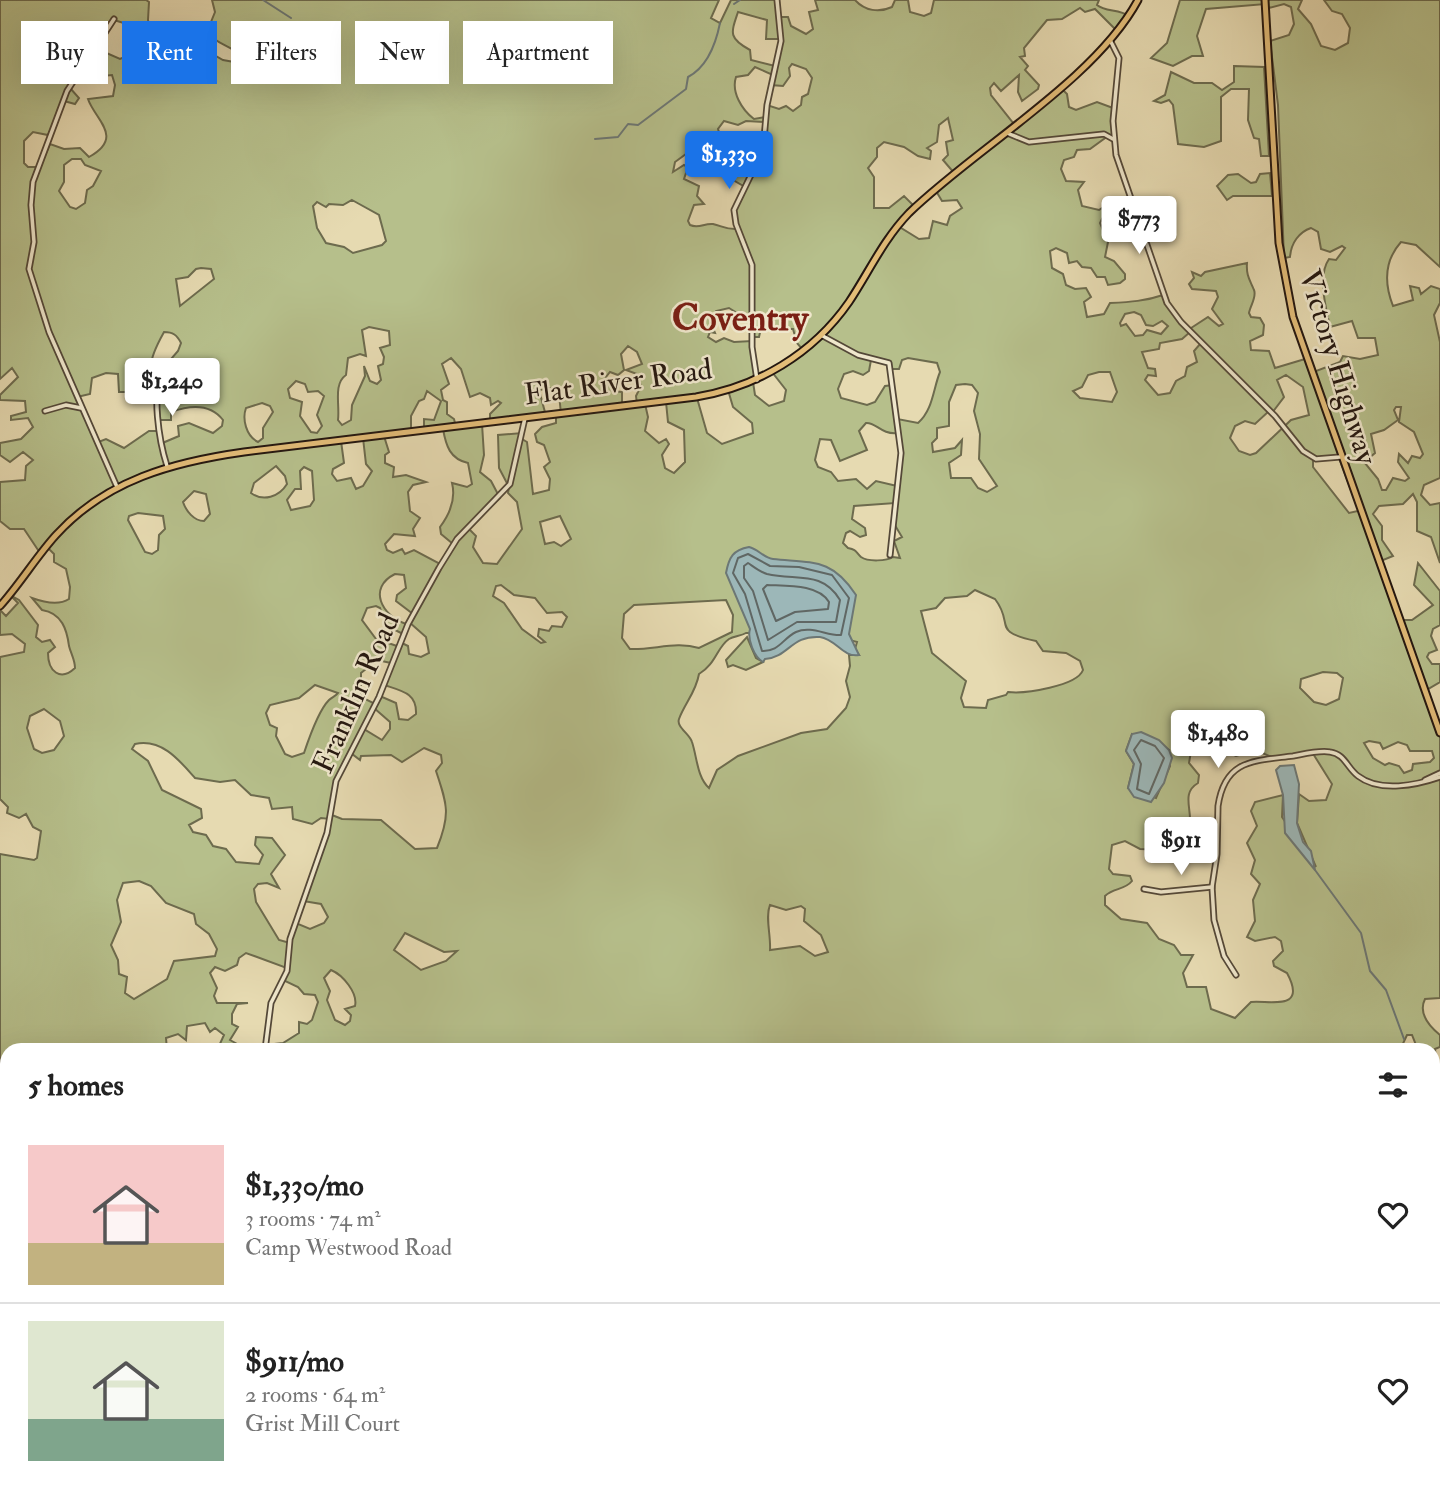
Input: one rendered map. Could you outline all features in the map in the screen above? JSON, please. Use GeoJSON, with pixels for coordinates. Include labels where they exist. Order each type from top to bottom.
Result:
{"type":"FeatureCollection","features":[{"type":"Feature","properties":{"kind":"main road","name":"Flat River Road"},"geometry":{"type":"LineString","coordinates":[[0,606],[58,533],[84,509],[117,487],[167,466],[207,457],[705,396],[757,380],[790,360],[821,335],[848,303],[896,227],[1110,40],[1138,0]]}},
{"type":"Feature","properties":{"kind":"main road","name":"Victory Highway"},"geometry":{"type":"LineString","coordinates":[[1265,0],[1283,269],[1296,332],[1440,733]]}},
{"type":"Feature","properties":{"kind":"street"},"geometry":{"type":"LineString","coordinates":[[757,380],[752,347],[752,265],[736,224],[734,211],[758,165],[765,144],[767,105],[781,41],[777,0]]}},
{"type":"Feature","properties":{"kind":"street"},"geometry":{"type":"LineString","coordinates":[[114,19],[67,92],[31,188],[34,242],[30,274],[80,408],[117,487]]}},
{"type":"Feature","properties":{"kind":"street"},"geometry":{"type":"LineString","coordinates":[[1110,40],[1119,58],[1113,139],[1118,161],[1171,309],[1278,419],[1308,456],[1321,459],[1340,457]]}},
{"type":"Feature","properties":{"kind":"street"},"geometry":{"type":"LineString","coordinates":[[1005,132],[1030,142],[1104,134],[1113,139]]}},
{"type":"Feature","properties":{"kind":"street"},"geometry":{"type":"LineString","coordinates":[[821,335],[858,355],[889,363],[901,453],[890,555]]}},
{"type":"Feature","properties":{"kind":"street"},"geometry":{"type":"LineString","coordinates":[[163,368],[157,384],[158,435],[167,466]]}},
{"type":"Feature","properties":{"kind":"street"},"geometry":{"type":"LineString","coordinates":[[45,411],[66,405],[80,408]]}},
{"type":"Feature","properties":{"kind":"street","name":"Franklin Road"},"geometry":{"type":"LineString","coordinates":[[266,1043],[271,1003],[287,971],[290,939],[327,834],[336,781],[379,697],[408,624],[439,568],[457,539],[510,484],[525,418]]}},
{"type":"Feature","properties":{"kind":"street"},"geometry":{"type":"LineString","coordinates":[[1236,975],[1227,962],[1217,936],[1212,887],[1220,793],[1230,774],[1244,764],[1330,751],[1340,755],[1363,779],[1398,786],[1440,775]]}},
{"type":"Feature","properties":{"kind":"street"},"geometry":{"type":"LineString","coordinates":[[1143,889],[1161,892],[1212,887]]}},
{"type":"Feature","properties":{"kind":"street"},"geometry":{"type":"LineString","coordinates":[[257,1491],[412,1491]]}},
{"type":"Feature","properties":{"kind":"green space"},"geometry":{"type":"Polygon","coordinates":[[[0,0],[149,2],[148,21],[122,22],[114,20],[108,29],[108,21],[21,21],[21,84],[72,84],[70,88],[79,98],[75,104],[64,101],[48,135],[33,132],[24,141],[24,163],[28,167],[40,167],[50,144],[64,149],[80,148],[89,157],[100,150],[105,142],[105,128],[88,99],[113,96],[115,85],[112,75],[108,75],[108,54],[122,58],[122,84],[217,84],[217,57],[231,61],[231,84],[341,84],[341,21],[231,21],[231,48],[217,42],[217,21],[211,21],[215,12],[212,0],[719,0],[711,18],[720,23],[731,0],[777,0],[780,17],[788,17],[791,26],[806,34],[813,29],[809,12],[818,10],[815,0],[855,0],[863,7],[877,10],[892,7],[895,0],[908,0],[910,12],[924,16],[931,13],[934,0],[1099,0],[1097,5],[1100,7],[1129,16],[1117,31],[1095,9],[1085,12],[1080,8],[1062,19],[1047,20],[1024,48],[1025,56],[1020,57],[1028,66],[1025,70],[1039,85],[1038,89],[1022,101],[1018,92],[1019,75],[1001,91],[994,83],[990,88],[991,95],[1014,124],[1060,87],[1067,94],[1069,107],[1076,110],[1097,102],[1113,108],[1112,139],[1108,136],[1090,149],[1077,150],[1074,157],[1064,160],[1061,169],[1066,181],[1084,182],[1078,190],[1082,206],[1099,210],[1131,197],[1136,211],[1111,211],[1100,223],[1108,242],[1105,257],[1114,261],[1125,274],[1125,279],[1120,283],[1108,285],[1105,277],[1097,277],[1091,268],[1082,267],[1077,261],[1069,263],[1067,253],[1056,248],[1050,251],[1052,268],[1063,274],[1066,285],[1075,289],[1086,288],[1091,297],[1084,302],[1087,317],[1104,314],[1110,303],[1138,301],[1163,295],[1171,310],[1188,330],[1208,317],[1219,326],[1223,324],[1212,309],[1218,297],[1216,291],[1192,289],[1189,284],[1194,278],[1192,272],[1201,276],[1205,272],[1247,263],[1248,275],[1255,293],[1249,313],[1251,317],[1260,318],[1264,325],[1263,335],[1250,341],[1251,350],[1269,351],[1275,368],[1305,359],[1311,373],[1340,362],[1343,356],[1360,359],[1378,355],[1375,338],[1358,338],[1352,321],[1330,327],[1323,283],[1325,266],[1329,259],[1336,260],[1345,248],[1342,246],[1330,252],[1321,249],[1318,232],[1311,228],[1299,235],[1290,257],[1284,258],[1278,105],[1270,41],[1289,35],[1294,24],[1291,7],[1284,4],[1265,9],[1265,4],[1206,9],[1197,36],[1203,56],[1192,56],[1173,66],[1151,58],[1167,43],[1180,0],[1302,0],[1298,9],[1311,24],[1321,46],[1335,50],[1348,43],[1350,28],[1342,14],[1332,11],[1324,0],[1440,0],[1440,267],[1416,245],[1401,242],[1391,257],[1387,281],[1393,306],[1413,300],[1410,286],[1419,288],[1421,294],[1431,286],[1440,289],[1440,303],[1434,315],[1440,342],[1440,478],[1424,485],[1421,495],[1430,505],[1440,503],[1440,563],[1431,537],[1417,531],[1417,502],[1413,494],[1403,504],[1379,506],[1373,514],[1382,526],[1382,540],[1393,556],[1378,562],[1399,620],[1412,620],[1433,605],[1414,585],[1418,563],[1440,591],[1440,625],[1433,629],[1431,636],[1437,650],[1429,653],[1427,657],[1432,664],[1440,664],[1440,682],[1425,691],[1440,735],[1440,998],[1425,999],[1423,1009],[1429,1023],[1440,1035],[1440,1043],[1415,1043],[1412,1035],[1407,1035],[1403,1043],[283,1043],[299,1033],[299,1022],[307,1024],[312,1020],[318,1002],[315,995],[304,994],[298,987],[283,980],[287,968],[246,953],[239,958],[237,965],[225,971],[215,967],[210,973],[217,988],[214,996],[217,1003],[248,1003],[237,1004],[232,1014],[232,1024],[238,1027],[230,1040],[235,1043],[220,1043],[224,1035],[215,1028],[210,1032],[205,1023],[187,1026],[186,1040],[178,1034],[166,1038],[166,1043],[0,1043],[0,854],[34,860],[37,858],[41,831],[33,827],[26,814],[19,818],[7,813],[8,807],[0,799],[0,657],[24,652],[25,644],[12,634],[0,635],[0,610],[6,616],[18,603],[10,595],[19,600],[38,625],[36,637],[42,642],[50,640],[55,647],[48,653],[53,669],[64,674],[75,668],[67,634],[59,618],[42,610],[32,598],[55,603],[69,599],[70,587],[66,569],[54,562],[54,554],[48,548],[40,553],[24,529],[10,529],[0,521],[0,482],[25,480],[26,466],[33,460],[23,452],[10,462],[0,455],[0,443],[21,439],[33,427],[28,418],[11,420],[11,416],[26,412],[25,401],[0,400],[0,395],[18,377],[12,368],[0,379],[0,0]],[[738,12],[733,30],[738,42],[750,50],[751,60],[775,66],[780,39],[766,39],[767,20],[738,12]],[[792,64],[789,68],[790,76],[783,86],[771,85],[773,75],[755,67],[748,75],[736,77],[735,89],[745,111],[754,119],[766,117],[767,105],[779,109],[786,106],[793,111],[801,105],[802,97],[808,94],[812,78],[806,69],[792,64]],[[948,118],[939,125],[937,142],[927,148],[931,151],[930,159],[918,156],[904,147],[884,142],[877,148],[877,157],[868,168],[874,177],[874,208],[889,208],[904,196],[915,207],[898,226],[919,239],[929,238],[933,221],[947,225],[950,216],[962,208],[957,200],[942,201],[936,191],[955,174],[943,160],[948,155],[946,142],[953,140],[948,118]],[[724,121],[718,129],[720,135],[730,139],[733,147],[745,151],[756,144],[763,146],[766,122],[746,121],[738,125],[724,121]],[[686,154],[675,162],[673,172],[684,165],[688,167],[684,179],[699,186],[697,196],[704,204],[694,205],[688,221],[690,225],[713,224],[737,229],[735,208],[745,187],[733,180],[733,172],[718,167],[716,154],[686,154]],[[72,159],[64,165],[64,182],[59,191],[70,207],[76,209],[85,203],[87,190],[93,186],[101,171],[85,165],[81,159],[72,159]],[[352,200],[343,205],[329,204],[326,207],[317,202],[313,206],[317,228],[326,243],[344,247],[353,253],[382,245],[386,241],[379,215],[352,200]],[[201,268],[188,277],[176,279],[180,306],[214,279],[211,269],[201,268]],[[729,308],[716,311],[711,323],[715,333],[710,332],[708,337],[716,342],[724,338],[734,342],[752,341],[757,379],[753,382],[755,395],[769,406],[784,401],[786,390],[772,372],[803,350],[797,343],[793,329],[761,328],[759,337],[752,337],[751,317],[742,316],[729,308]],[[1134,312],[1125,314],[1121,326],[1126,324],[1135,336],[1143,335],[1147,330],[1161,334],[1168,326],[1162,321],[1153,326],[1146,325],[1141,315],[1134,312]],[[369,327],[362,330],[366,356],[360,354],[348,358],[346,375],[338,389],[338,420],[342,425],[351,420],[352,405],[365,376],[364,366],[370,381],[377,384],[381,380],[378,366],[383,364],[384,357],[380,348],[390,345],[389,331],[369,327]],[[164,332],[151,366],[142,364],[128,377],[129,383],[135,385],[157,380],[165,361],[166,365],[181,343],[170,333],[164,332]],[[1190,332],[1182,339],[1160,343],[1159,349],[1142,352],[1148,368],[1155,369],[1156,376],[1148,375],[1145,380],[1158,395],[1170,393],[1176,381],[1185,376],[1187,367],[1197,362],[1194,351],[1201,343],[1190,332]],[[628,346],[621,354],[624,370],[618,375],[610,372],[606,377],[612,391],[622,392],[622,407],[637,404],[636,396],[641,386],[637,374],[626,370],[642,364],[637,352],[628,346]],[[451,358],[442,364],[449,384],[441,390],[443,400],[447,402],[447,414],[454,419],[456,427],[482,424],[484,455],[480,472],[491,481],[500,498],[468,528],[476,536],[473,547],[483,563],[497,564],[522,529],[517,502],[508,493],[509,487],[499,468],[498,435],[522,433],[522,439],[527,442],[533,494],[549,490],[550,479],[544,467],[550,462],[544,445],[537,442],[535,434],[542,427],[556,423],[556,415],[561,414],[559,394],[552,388],[539,390],[546,416],[490,422],[490,414],[501,403],[498,401],[491,405],[490,398],[480,393],[470,397],[461,369],[451,358]],[[908,358],[902,360],[899,369],[891,369],[889,364],[871,360],[869,371],[863,375],[853,371],[844,374],[838,389],[841,398],[867,405],[875,402],[885,386],[893,385],[897,419],[918,423],[927,412],[932,399],[940,372],[937,363],[908,358]],[[1110,372],[1088,375],[1082,387],[1073,391],[1080,398],[1112,402],[1117,392],[1110,372]],[[106,373],[92,378],[90,394],[77,397],[96,443],[106,439],[124,448],[149,431],[157,431],[160,444],[179,436],[178,426],[189,423],[213,433],[222,426],[223,420],[218,414],[199,407],[171,412],[171,420],[160,420],[157,387],[143,386],[135,392],[119,392],[118,374],[106,373]],[[1286,375],[1277,380],[1284,397],[1272,413],[1269,411],[1255,424],[1245,421],[1235,426],[1230,438],[1239,451],[1250,455],[1256,453],[1291,420],[1309,415],[1303,387],[1286,375]],[[296,381],[288,389],[290,398],[302,402],[300,416],[311,432],[317,433],[322,426],[317,415],[324,396],[318,391],[308,392],[305,384],[296,381]],[[956,385],[949,402],[949,426],[937,428],[937,438],[932,443],[933,452],[955,448],[962,440],[961,455],[949,463],[951,478],[971,478],[978,488],[987,492],[997,486],[979,459],[980,434],[974,411],[978,393],[972,385],[956,385]],[[728,390],[697,398],[707,433],[722,444],[753,433],[752,423],[733,407],[728,390]],[[427,391],[424,399],[419,401],[411,416],[411,433],[384,436],[389,452],[385,455],[385,463],[394,467],[393,477],[406,475],[426,482],[413,485],[408,492],[410,511],[420,518],[413,529],[415,536],[394,534],[385,544],[387,550],[393,553],[402,549],[405,554],[414,550],[440,564],[453,544],[441,534],[440,527],[451,506],[452,483],[467,487],[472,484],[468,463],[450,451],[443,429],[424,431],[424,419],[434,420],[441,401],[427,391]],[[666,402],[645,404],[648,417],[645,431],[659,443],[666,439],[669,444],[662,455],[665,468],[674,473],[685,462],[684,430],[668,422],[666,402]],[[262,403],[246,408],[246,427],[250,436],[258,442],[263,438],[263,428],[273,412],[270,406],[262,403]],[[1401,407],[1394,410],[1398,420],[1384,430],[1371,434],[1375,453],[1364,462],[1378,479],[1382,490],[1386,490],[1393,478],[1405,481],[1409,478],[1398,462],[1399,454],[1408,463],[1412,456],[1420,458],[1423,454],[1414,432],[1399,422],[1401,407]],[[866,423],[859,431],[867,450],[840,461],[831,440],[820,439],[815,460],[818,467],[831,472],[838,481],[856,479],[867,489],[876,481],[897,486],[901,455],[898,433],[887,432],[866,423]],[[363,438],[341,441],[344,463],[333,469],[332,474],[337,481],[351,478],[356,489],[363,486],[372,471],[366,464],[363,438]],[[1339,458],[1313,459],[1313,467],[1349,513],[1358,509],[1339,458]],[[276,466],[254,483],[251,493],[270,497],[280,492],[287,484],[285,476],[276,466]],[[304,467],[300,471],[301,489],[295,489],[287,500],[291,510],[310,506],[314,500],[312,471],[304,467]],[[194,491],[183,502],[186,509],[197,519],[204,521],[210,514],[206,494],[194,491]],[[895,503],[854,506],[852,519],[865,528],[866,535],[860,537],[850,531],[846,533],[843,543],[848,548],[868,560],[900,558],[894,541],[902,537],[893,522],[895,503]],[[138,513],[129,516],[128,520],[145,552],[152,554],[158,550],[159,535],[165,529],[163,516],[138,513]],[[560,516],[540,522],[545,544],[554,542],[561,546],[571,539],[560,516]],[[395,574],[386,580],[380,594],[381,601],[390,615],[406,624],[403,634],[387,624],[380,608],[367,608],[362,620],[376,639],[397,646],[400,642],[408,646],[409,654],[421,657],[429,653],[426,637],[409,622],[413,614],[396,601],[397,595],[406,588],[404,575],[395,574]],[[501,585],[496,586],[493,596],[504,603],[522,629],[541,643],[545,642],[538,636],[539,629],[549,631],[552,626],[562,627],[567,617],[562,612],[547,613],[535,598],[514,595],[501,585]],[[975,590],[967,596],[945,598],[936,608],[921,611],[932,653],[966,681],[961,698],[964,707],[986,708],[988,700],[1008,692],[1026,692],[1061,685],[1079,676],[1083,670],[1080,661],[1066,653],[1043,651],[1036,641],[1013,634],[1008,630],[995,599],[975,590]],[[726,600],[634,605],[624,614],[622,638],[630,649],[682,645],[699,648],[732,632],[733,615],[726,600]],[[746,633],[725,642],[705,670],[699,674],[679,719],[679,725],[691,739],[700,773],[709,788],[717,770],[738,756],[801,733],[827,729],[846,708],[850,697],[846,681],[850,666],[849,655],[859,655],[855,649],[857,642],[849,640],[848,634],[746,633]],[[377,660],[361,673],[361,697],[375,704],[380,696],[396,703],[399,719],[408,720],[416,714],[411,697],[384,685],[391,663],[377,660]],[[1323,672],[1301,679],[1300,688],[1314,702],[1326,705],[1339,699],[1343,678],[1337,673],[1323,672]],[[315,685],[299,698],[270,705],[266,713],[270,725],[277,728],[276,736],[285,754],[292,757],[304,753],[321,711],[338,693],[315,685]],[[374,708],[364,729],[382,740],[390,729],[390,722],[374,708]],[[44,709],[30,716],[27,728],[34,749],[42,753],[54,750],[64,736],[60,721],[44,709]],[[1132,734],[1126,751],[1134,764],[1128,788],[1156,798],[1170,766],[1169,750],[1132,734]],[[1204,742],[1191,751],[1189,763],[1199,775],[1198,783],[1190,790],[1188,799],[1190,819],[1181,823],[1178,833],[1183,846],[1182,852],[1172,857],[1162,850],[1140,849],[1125,841],[1112,845],[1109,869],[1113,874],[1130,876],[1132,881],[1105,896],[1105,905],[1121,919],[1147,923],[1159,939],[1174,945],[1181,955],[1193,955],[1183,973],[1187,987],[1206,987],[1211,1009],[1235,1018],[1251,1002],[1284,1001],[1290,999],[1293,994],[1287,973],[1274,966],[1273,961],[1283,951],[1281,941],[1275,937],[1255,941],[1247,937],[1255,921],[1253,900],[1260,884],[1251,874],[1255,860],[1247,843],[1257,826],[1251,811],[1255,802],[1283,795],[1282,817],[1316,867],[1297,823],[1299,794],[1309,801],[1326,800],[1332,784],[1312,752],[1272,757],[1255,750],[1236,756],[1204,742]],[[1398,742],[1383,749],[1380,743],[1364,743],[1373,758],[1385,765],[1389,763],[1399,766],[1404,773],[1412,770],[1413,764],[1430,762],[1434,758],[1432,751],[1410,751],[1407,745],[1398,742]],[[135,744],[132,749],[148,761],[162,790],[201,809],[202,818],[189,825],[193,832],[206,835],[213,846],[226,849],[236,862],[259,864],[263,855],[255,845],[256,837],[272,838],[285,855],[271,874],[279,888],[267,883],[258,884],[254,889],[256,902],[279,940],[290,943],[296,923],[310,929],[324,923],[328,917],[321,904],[303,901],[331,819],[321,818],[312,824],[293,819],[292,807],[272,809],[269,798],[251,795],[235,780],[220,782],[195,778],[170,752],[154,744],[135,744]],[[424,748],[402,762],[391,755],[361,756],[360,760],[352,754],[347,761],[340,776],[332,815],[342,819],[381,820],[415,849],[437,848],[446,817],[445,801],[436,771],[442,763],[441,755],[424,748]],[[139,881],[123,883],[117,900],[121,922],[111,945],[118,960],[119,974],[127,977],[125,993],[134,999],[167,979],[174,961],[215,956],[217,949],[209,934],[196,924],[194,914],[166,903],[151,886],[139,881]],[[770,905],[770,950],[800,946],[815,956],[828,952],[821,935],[804,921],[805,909],[801,906],[786,910],[770,905]],[[405,933],[394,950],[421,970],[446,961],[457,951],[444,952],[405,933]],[[331,970],[324,978],[330,991],[327,1000],[335,1020],[345,1025],[350,1021],[351,1015],[345,1009],[355,1006],[352,990],[345,980],[331,970]]]}},
{"type":"Feature","properties":{"kind":"green space"},"geometry":{"type":"Polygon","coordinates":[[[1234,66],[1264,67],[1269,156],[1261,156],[1259,139],[1254,138],[1248,120],[1249,89],[1231,89],[1221,97],[1221,141],[1204,147],[1178,144],[1173,105],[1169,100],[1161,103],[1154,101],[1165,95],[1171,72],[1194,83],[1212,83],[1222,90],[1234,82],[1234,66]]]}},
{"type":"Feature","properties":{"kind":"green space"},"geometry":{"type":"Polygon","coordinates":[[[1270,173],[1272,196],[1233,196],[1227,200],[1217,186],[1228,175],[1238,174],[1251,183],[1256,182],[1260,174],[1270,173]]]}},
{"type":"Feature","properties":{"kind":"green space"},"geometry":{"type":"Polygon","coordinates":[[[747,637],[756,658],[763,662],[746,670],[733,665],[728,667],[726,660],[747,637]]]}},
{"type":"Feature","properties":{"kind":"water"},"geometry":{"type":"Polygon","coordinates":[[[749,547],[770,558],[811,562],[839,574],[856,595],[849,634],[859,655],[848,654],[826,638],[810,637],[763,662],[760,660],[752,647],[750,629],[726,573],[733,555],[749,547]]]}},
{"type":"Feature","properties":{"kind":"water"},"geometry":{"type":"Polygon","coordinates":[[[1141,732],[1159,740],[1169,750],[1172,758],[1164,783],[1151,802],[1134,797],[1128,788],[1134,764],[1126,751],[1132,734],[1141,732]]]}},
{"type":"Feature","properties":{"kind":"water"},"geometry":{"type":"Polygon","coordinates":[[[1294,765],[1299,784],[1297,823],[1303,842],[1311,851],[1315,870],[1285,833],[1283,795],[1276,770],[1280,766],[1294,765]]]}},
{"type":"Feature","properties":{"kind":"waterway"},"geometry":{"type":"LineString","coordinates":[[263,0],[291,18]]}},
{"type":"Feature","properties":{"kind":"waterway"},"geometry":{"type":"LineString","coordinates":[[734,4],[740,0]]}},
{"type":"Feature","properties":{"kind":"waterway"},"geometry":{"type":"LineString","coordinates":[[595,139],[618,137],[628,124],[638,125],[686,89],[688,77],[695,73],[710,54],[720,23]]}},
{"type":"Feature","properties":{"kind":"waterway"},"geometry":{"type":"LineString","coordinates":[[1315,870],[1361,933],[1370,971],[1386,990],[1404,1039]]}},
{"type":"Feature","properties":{"kind":"district","name":"Coventry"},"geometry":{"type":"Point","coordinates":[740,318]}}]}
